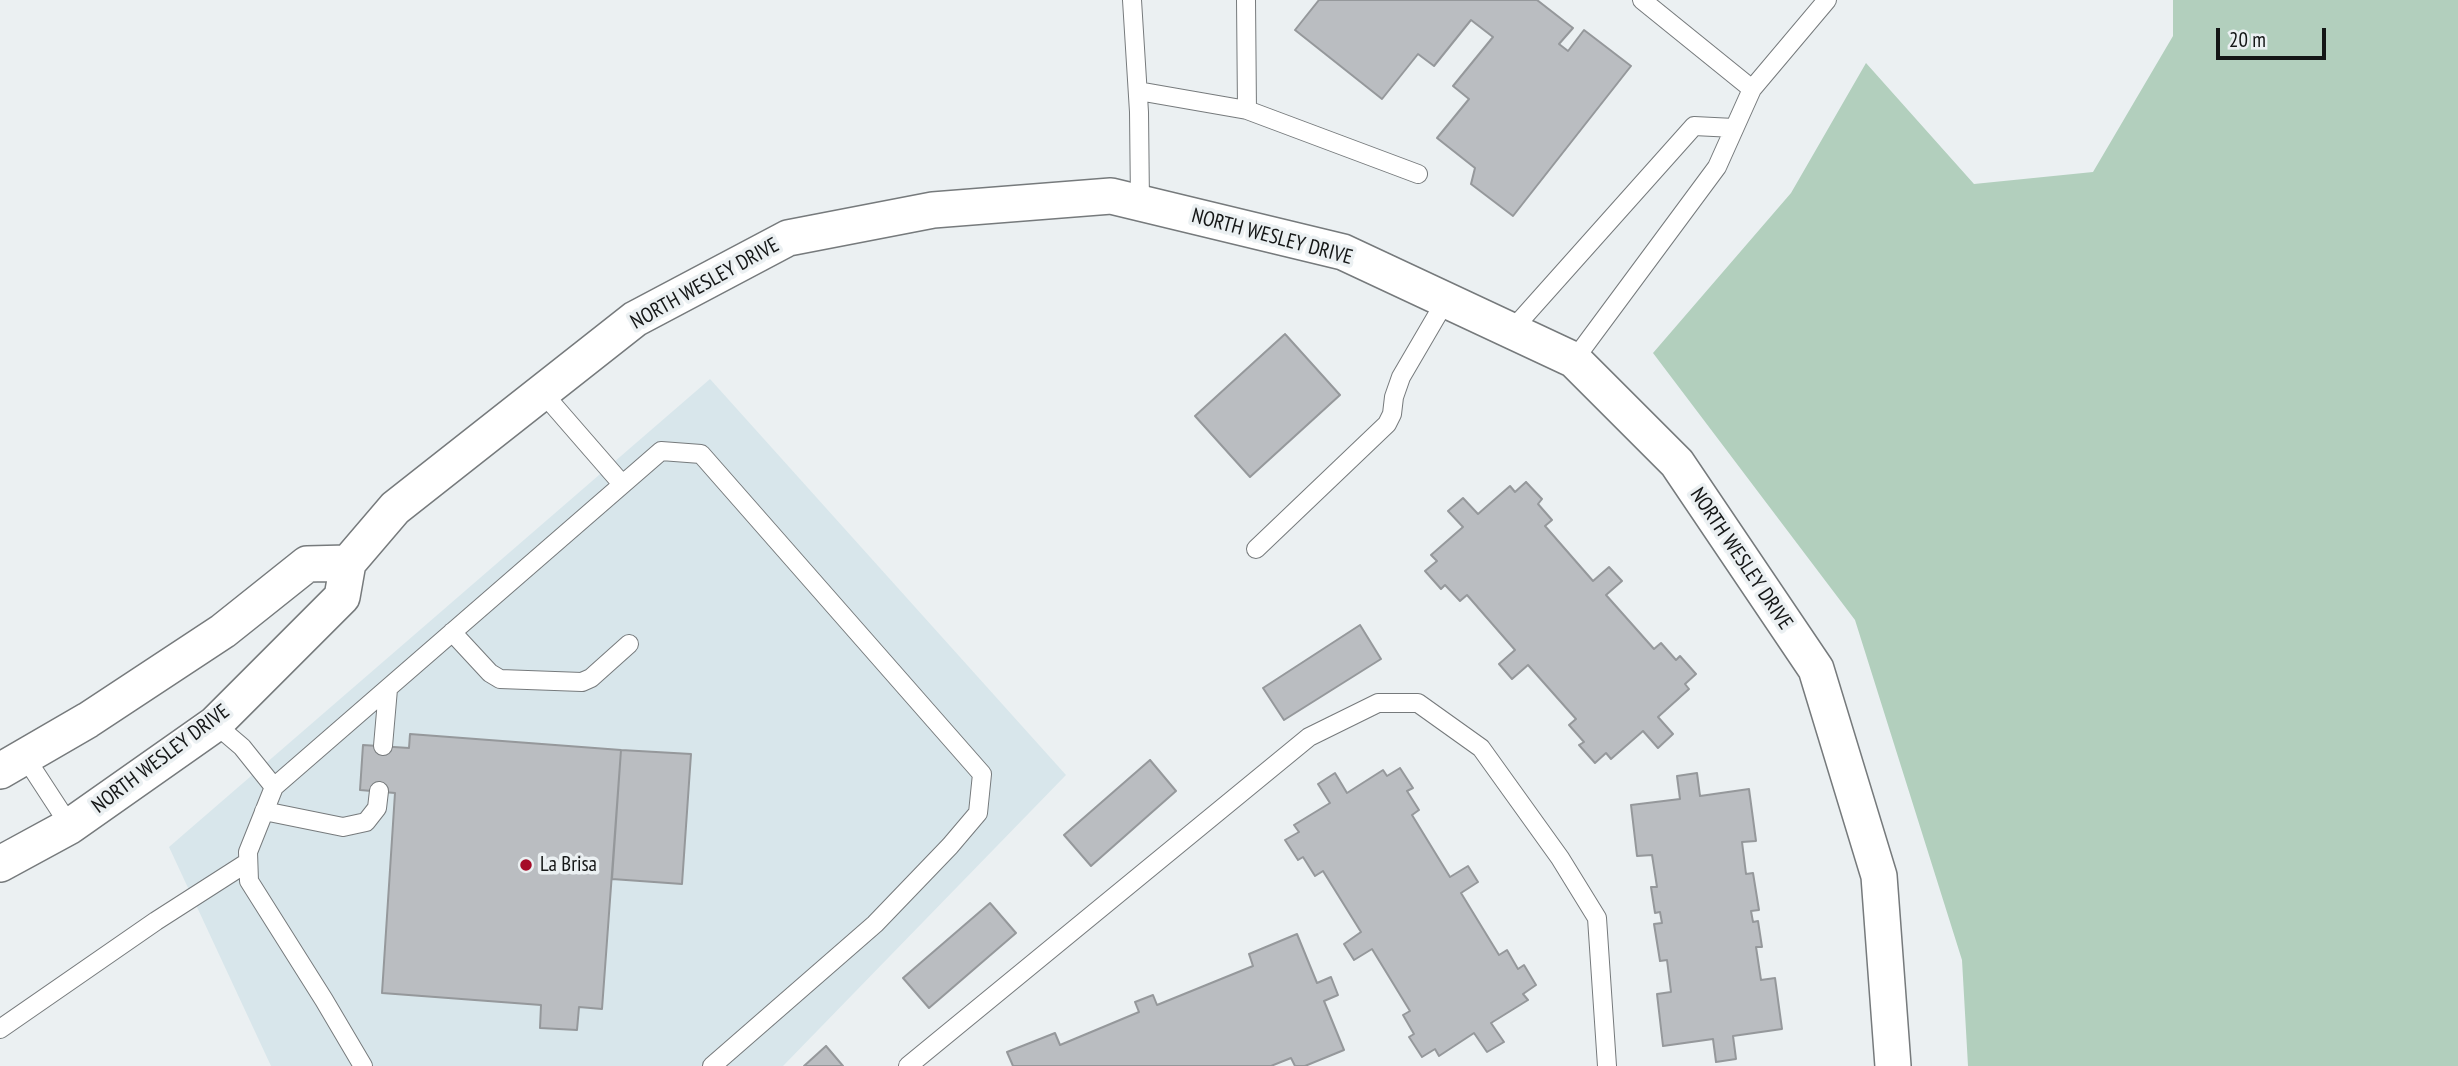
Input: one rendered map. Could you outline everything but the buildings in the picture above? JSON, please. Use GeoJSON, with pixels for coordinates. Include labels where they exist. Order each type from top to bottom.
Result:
{"type":"FeatureCollection","features":[{"type":"Feature","properties":{"kind":"street","name":"NORTH WESLEY DRIVE"},"geometry":{"type":"LineString","coordinates":[[0,864],[70,826],[215,724],[342,597],[348,563],[395,508],[635,318],[788,238],[933,210],[1111,196],[1343,252],[1574,360],[1677,463],[1816,669],[1878,876],[1893,1066]]}},
{"type":"Feature","properties":{"kind":"street"},"geometry":{"type":"LineString","coordinates":[[12,764],[88,720],[223,631],[307,564],[348,563]]}},
{"type":"Feature","properties":{"kind":"lane"},"geometry":{"type":"LineString","coordinates":[[1132,0],[1138,92],[1140,203]]}},
{"type":"Feature","properties":{"kind":"lane"},"geometry":{"type":"LineString","coordinates":[[1246,0],[1247,110]]}},
{"type":"Feature","properties":{"kind":"lane"},"geometry":{"type":"LineString","coordinates":[[1642,0],[1752,89]]}},
{"type":"Feature","properties":{"kind":"lane"},"geometry":{"type":"LineString","coordinates":[[1574,360],[1717,167],[1752,89],[1827,0]]}},
{"type":"Feature","properties":{"kind":"lane"},"geometry":{"type":"LineString","coordinates":[[1138,92],[1247,110],[1418,174]]}},
{"type":"Feature","properties":{"kind":"lane"},"geometry":{"type":"LineString","coordinates":[[1510,331],[1694,126],[1734,128]]}},
{"type":"Feature","properties":{"kind":"lane"},"geometry":{"type":"LineString","coordinates":[[1256,549],[1387,424],[1401,377],[1446,300]]}},
{"type":"Feature","properties":{"kind":"lane"},"geometry":{"type":"LineString","coordinates":[[542,392],[622,484]]}},
{"type":"Feature","properties":{"kind":"lane"},"geometry":{"type":"LineString","coordinates":[[362,1066],[249,881],[248,852],[274,787],[661,452],[701,454],[982,774],[978,813],[875,924],[712,1066]]}},
{"type":"Feature","properties":{"kind":"lane"},"geometry":{"type":"LineString","coordinates":[[452,632],[490,673],[500,679],[582,682],[591,678],[629,644]]}},
{"type":"Feature","properties":{"kind":"lane"},"geometry":{"type":"LineString","coordinates":[[383,746],[388,689]]}},
{"type":"Feature","properties":{"kind":"lane"},"geometry":{"type":"LineString","coordinates":[[908,1066],[1309,737],[1378,703],[1418,703],[1481,748],[1560,858],[1597,918],[1607,1066]]}},
{"type":"Feature","properties":{"kind":"lane"},"geometry":{"type":"LineString","coordinates":[[215,724],[242,747],[274,787]]}},
{"type":"Feature","properties":{"kind":"lane"},"geometry":{"type":"LineString","coordinates":[[12,764],[70,826]]}},
{"type":"Feature","properties":{"kind":"lane"},"geometry":{"type":"LineString","coordinates":[[264,811],[343,827],[366,822],[377,808],[379,792]]}},
{"type":"Feature","properties":{"kind":"lane"},"geometry":{"type":"LineString","coordinates":[[0,1029],[156,921],[248,862]]}},
{"type":"Feature","properties":{"kind":"shaded area"},"geometry":{"type":"Polygon","coordinates":[[[710,379],[1066,775],[783,1066],[271,1066],[169,847],[710,379]]]}},
{"type":"Feature","properties":{"kind":"green space"},"geometry":{"type":"Polygon","coordinates":[[[2173,0],[2458,0],[2458,1066],[1968,1066],[1962,960],[1855,620],[1653,353],[1791,193],[1866,63],[1974,184],[2093,172],[2173,36],[2173,0]]]}},
{"type":"Feature","properties":{"kind":"place","name":"La Brisa"},"geometry":{"type":"Point","coordinates":[526,865]}}]}
